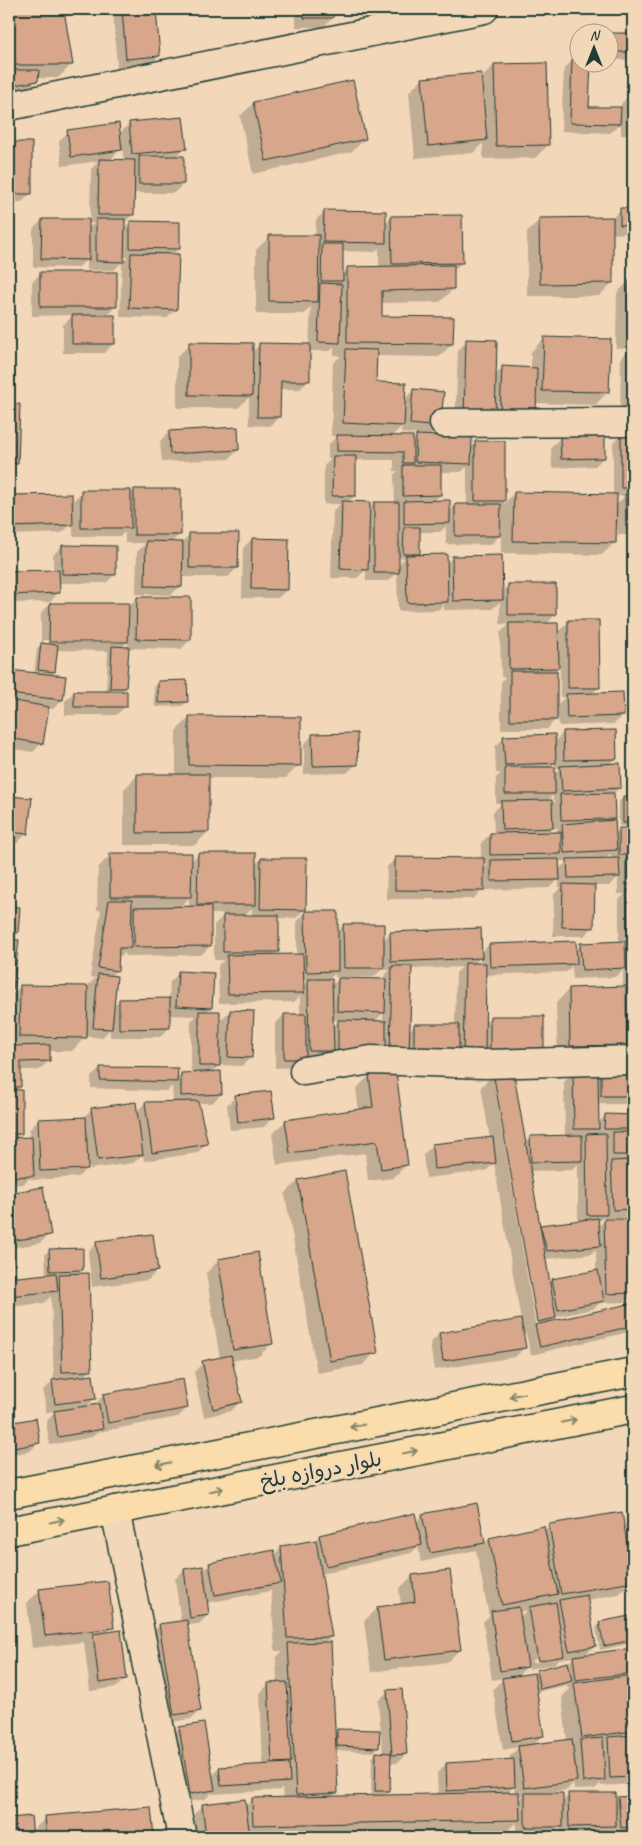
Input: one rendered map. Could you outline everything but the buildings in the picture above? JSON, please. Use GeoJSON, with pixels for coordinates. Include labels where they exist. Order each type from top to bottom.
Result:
{"type":"FeatureCollection","features":[{"type":"Feature","properties":{"kind":"main road","name":"بلوار دروازه بلخ"},"geometry":{"type":"LineString","coordinates":[[9,1494],[633,1372]]}},
{"type":"Feature","properties":{"kind":"main road","name":"بلوار دروازه بلخ"},"geometry":{"type":"LineString","coordinates":[[9,1531],[633,1409]]}},
{"type":"Feature","properties":{"kind":"street"},"geometry":{"type":"LineString","coordinates":[[9,106],[484,9]]}},
{"type":"Feature","properties":{"kind":"street"},"geometry":{"type":"LineString","coordinates":[[444,423],[633,422]]}},
{"type":"Feature","properties":{"kind":"street"},"geometry":{"type":"LineString","coordinates":[[304,1071],[371,1060],[485,1064],[633,1060]]}},
{"type":"Feature","properties":{"kind":"street"},"geometry":{"type":"LineString","coordinates":[[115,1510],[182,1837]]}}]}
